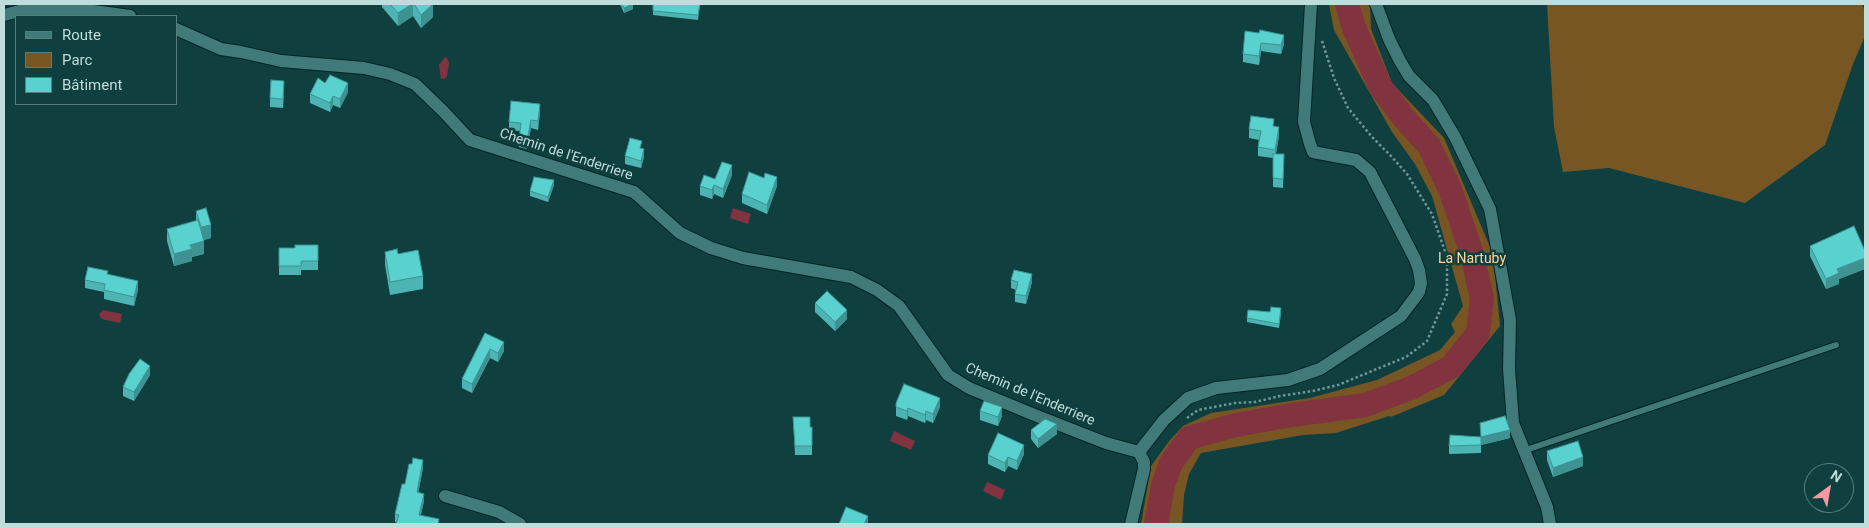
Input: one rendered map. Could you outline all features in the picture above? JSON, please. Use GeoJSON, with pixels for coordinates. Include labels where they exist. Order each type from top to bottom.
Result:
{"type":"FeatureCollection","features":[{"type":"Feature","properties":{"kind":"street"},"geometry":{"type":"LineString","coordinates":[[1131,524],[1144,469],[1144,462],[1139,452],[1164,420],[1188,398],[1216,388],[1288,380],[1320,369],[1396,320],[1408,308],[1419,292],[1421,283],[1417,264],[1398,223],[1370,172],[1356,160],[1314,152],[1310,144],[1304,122],[1311,4]]}},
{"type":"Feature","properties":{"kind":"street"},"geometry":{"type":"LineString","coordinates":[[1376,4],[1388,39],[1400,61],[1409,76],[1432,100],[1455,137],[1490,209],[1510,320],[1509,369],[1513,422],[1547,507],[1550,524]]}},
{"type":"Feature","properties":{"kind":"street"},"geometry":{"type":"LineString","coordinates":[[4,15],[23,10],[33,10],[93,11],[123,15]]}},
{"type":"Feature","properties":{"kind":"street","name":"Chemin de l'Enderriere"},"geometry":{"type":"LineString","coordinates":[[178,31],[221,49],[281,61],[364,68],[390,74],[415,84],[470,140],[634,192],[680,233],[711,248],[743,258],[815,269],[851,277],[877,290],[899,306],[948,375],[969,388],[1106,443],[1139,452]]}},
{"type":"Feature","properties":{"kind":"street"},"geometry":{"type":"LineString","coordinates":[[445,496],[499,512],[520,524]]}},
{"type":"Feature","properties":{"kind":"lane"},"geometry":{"type":"LineString","coordinates":[[1523,451],[1836,345]]}},
{"type":"Feature","properties":{"kind":"path"},"geometry":{"type":"LineString","coordinates":[[1181,423],[1198,410],[1235,403],[1255,402],[1338,385],[1406,357],[1427,341],[1447,294],[1447,257],[1432,214],[1407,174],[1348,108],[1334,78],[1322,40],[1310,27]]}},
{"type":"Feature","properties":{"kind":"green space","name":"La Nartuby"},"geometry":{"type":"Polygon","coordinates":[[[1329,4],[1370,4],[1371,29],[1392,83],[1444,138],[1493,254],[1500,326],[1444,395],[1391,417],[1389,416],[1336,433],[1303,435],[1201,453],[1189,474],[1184,495],[1182,524],[1141,524],[1151,466],[1183,426],[1211,413],[1310,398],[1377,380],[1440,350],[1455,332],[1451,324],[1463,306],[1432,196],[1415,164],[1392,132],[1334,30],[1329,4]]]}},
{"type":"Feature","properties":{"kind":"green space"},"geometry":{"type":"Polygon","coordinates":[[[1547,4],[1862,4],[1865,12],[1865,36],[1853,64],[1825,145],[1745,203],[1609,168],[1563,172],[1554,127],[1547,4]]]}},
{"type":"Feature","properties":{"kind":"shaded area"},"geometry":{"type":"Polygon","coordinates":[[[445,57],[449,63],[447,76],[441,79],[439,65],[445,57]]]}},
{"type":"Feature","properties":{"kind":"shaded area"},"geometry":{"type":"Polygon","coordinates":[[[733,208],[751,214],[748,224],[730,218],[733,208]]]}},
{"type":"Feature","properties":{"kind":"shaded area"},"geometry":{"type":"Polygon","coordinates":[[[103,310],[122,314],[120,323],[101,319],[99,314],[103,310]]]}},
{"type":"Feature","properties":{"kind":"shaded area"},"geometry":{"type":"Polygon","coordinates":[[[894,431],[915,441],[911,450],[890,441],[894,431]]]}},
{"type":"Feature","properties":{"kind":"shaded area"},"geometry":{"type":"Polygon","coordinates":[[[987,482],[1005,490],[1001,500],[983,491],[987,482]]]}},
{"type":"Feature","properties":{"kind":"building"},"geometry":{"type":"Polygon","coordinates":[[[390,4],[412,4],[398,13],[390,4]]]}},
{"type":"Feature","properties":{"kind":"building"},"geometry":{"type":"Polygon","coordinates":[[[414,4],[433,4],[421,15],[414,4]]]}},
{"type":"Feature","properties":{"kind":"building"},"geometry":{"type":"Polygon","coordinates":[[[622,4],[633,4],[624,8],[622,4]]]}},
{"type":"Feature","properties":{"kind":"building"},"geometry":{"type":"Polygon","coordinates":[[[653,4],[700,4],[698,15],[653,11],[653,4]]]}},
{"type":"Feature","properties":{"kind":"building"},"geometry":{"type":"Polygon","coordinates":[[[1260,30],[1284,35],[1281,45],[1261,43],[1259,56],[1243,54],[1245,31],[1259,33],[1260,30]]]}},
{"type":"Feature","properties":{"kind":"building"},"geometry":{"type":"Polygon","coordinates":[[[330,75],[348,83],[340,99],[333,96],[330,103],[310,94],[318,78],[325,83],[330,75]]]}},
{"type":"Feature","properties":{"kind":"building"},"geometry":{"type":"Polygon","coordinates":[[[271,80],[284,81],[283,99],[270,98],[271,80]]]}},
{"type":"Feature","properties":{"kind":"building"},"geometry":{"type":"Polygon","coordinates":[[[511,101],[540,104],[538,121],[531,120],[527,141],[519,139],[521,123],[509,122],[511,101]]]}},
{"type":"Feature","properties":{"kind":"building"},"geometry":{"type":"Polygon","coordinates":[[[1251,116],[1274,119],[1273,126],[1279,127],[1275,150],[1258,147],[1261,131],[1249,129],[1251,116]]]}},
{"type":"Feature","properties":{"kind":"building"},"geometry":{"type":"Polygon","coordinates":[[[630,138],[642,141],[640,148],[644,149],[641,161],[625,156],[630,138]]]}},
{"type":"Feature","properties":{"kind":"building"},"geometry":{"type":"Polygon","coordinates":[[[1273,154],[1284,154],[1283,179],[1273,178],[1273,154]]]}},
{"type":"Feature","properties":{"kind":"building"},"geometry":{"type":"Polygon","coordinates":[[[722,162],[732,165],[723,189],[714,185],[712,190],[700,186],[704,175],[715,179],[722,162]]]}},
{"type":"Feature","properties":{"kind":"building"},"geometry":{"type":"Polygon","coordinates":[[[749,172],[764,178],[765,173],[777,177],[767,205],[742,194],[749,172]]]}},
{"type":"Feature","properties":{"kind":"building"},"geometry":{"type":"Polygon","coordinates":[[[534,177],[554,180],[548,197],[530,191],[534,177]]]}},
{"type":"Feature","properties":{"kind":"building"},"geometry":{"type":"Polygon","coordinates":[[[206,208],[211,225],[201,227],[196,211],[206,208]]]}},
{"type":"Feature","properties":{"kind":"building"},"geometry":{"type":"Polygon","coordinates":[[[198,220],[204,241],[190,245],[192,249],[174,254],[167,229],[198,220]]]}},
{"type":"Feature","properties":{"kind":"building"},"geometry":{"type":"Polygon","coordinates":[[[1854,226],[1865,251],[1865,258],[1837,269],[1839,273],[1826,279],[1810,246],[1854,226]]]}},
{"type":"Feature","properties":{"kind":"building"},"geometry":{"type":"Polygon","coordinates":[[[295,245],[318,245],[318,261],[301,261],[301,266],[279,266],[279,248],[295,248],[295,245]]]}},
{"type":"Feature","properties":{"kind":"building"},"geometry":{"type":"Polygon","coordinates":[[[397,249],[398,254],[418,250],[423,276],[390,282],[385,252],[397,249]]]}},
{"type":"Feature","properties":{"kind":"building"},"geometry":{"type":"Polygon","coordinates":[[[88,267],[108,271],[107,274],[138,281],[134,297],[104,290],[105,284],[85,280],[88,267]]]}},
{"type":"Feature","properties":{"kind":"building"},"geometry":{"type":"Polygon","coordinates":[[[1014,270],[1032,274],[1026,296],[1015,294],[1018,282],[1011,280],[1014,270]]]}},
{"type":"Feature","properties":{"kind":"building"},"geometry":{"type":"Polygon","coordinates":[[[827,291],[847,310],[835,322],[815,303],[827,291]]]}},
{"type":"Feature","properties":{"kind":"building"},"geometry":{"type":"Polygon","coordinates":[[[1271,307],[1281,308],[1279,324],[1247,318],[1248,310],[1270,312],[1271,307]]]}},
{"type":"Feature","properties":{"kind":"building"},"geometry":{"type":"Polygon","coordinates":[[[485,333],[504,342],[498,353],[490,349],[472,384],[462,379],[485,333]]]}},
{"type":"Feature","properties":{"kind":"building"},"geometry":{"type":"Polygon","coordinates":[[[140,359],[150,366],[134,392],[123,387],[129,374],[140,359]]]}},
{"type":"Feature","properties":{"kind":"building"},"geometry":{"type":"Polygon","coordinates":[[[904,384],[940,398],[933,414],[926,411],[925,415],[908,408],[907,411],[896,407],[904,384]]]}},
{"type":"Feature","properties":{"kind":"building"},"geometry":{"type":"Polygon","coordinates":[[[984,401],[1002,407],[998,417],[980,411],[984,401]]]}},
{"type":"Feature","properties":{"kind":"building"},"geometry":{"type":"Polygon","coordinates":[[[1505,416],[1510,430],[1481,437],[1480,423],[1505,416]]]}},
{"type":"Feature","properties":{"kind":"building"},"geometry":{"type":"Polygon","coordinates":[[[793,417],[810,417],[812,446],[795,446],[793,417]]]}},
{"type":"Feature","properties":{"kind":"building"},"geometry":{"type":"Polygon","coordinates":[[[1045,419],[1057,424],[1038,439],[1031,430],[1045,419]]]}},
{"type":"Feature","properties":{"kind":"building"},"geometry":{"type":"Polygon","coordinates":[[[998,433],[1024,445],[1017,461],[1008,457],[1005,463],[988,455],[998,433]]]}},
{"type":"Feature","properties":{"kind":"building"},"geometry":{"type":"Polygon","coordinates":[[[1450,435],[1481,437],[1481,445],[1449,446],[1450,435]]]}},
{"type":"Feature","properties":{"kind":"building"},"geometry":{"type":"Polygon","coordinates":[[[1578,441],[1583,457],[1553,468],[1547,451],[1578,441]]]}},
{"type":"Feature","properties":{"kind":"building"},"geometry":{"type":"Polygon","coordinates":[[[413,458],[423,460],[417,492],[424,494],[419,515],[439,519],[438,524],[396,524],[399,515],[395,514],[402,484],[405,484],[409,464],[412,464],[413,458]]]}},
{"type":"Feature","properties":{"kind":"building"},"geometry":{"type":"Polygon","coordinates":[[[846,507],[868,516],[864,524],[839,524],[846,507]]]}},
{"type":"Feature","properties":{"kind":"waterway","name":"La Nartuby"},"geometry":{"type":"LineString","coordinates":[[1156,524],[1163,485],[1171,463],[1189,438],[1236,425],[1365,405],[1411,388],[1451,367],[1478,333],[1482,298],[1471,251],[1450,189],[1429,146],[1403,117],[1380,86],[1354,28],[1347,4]]}}]}
